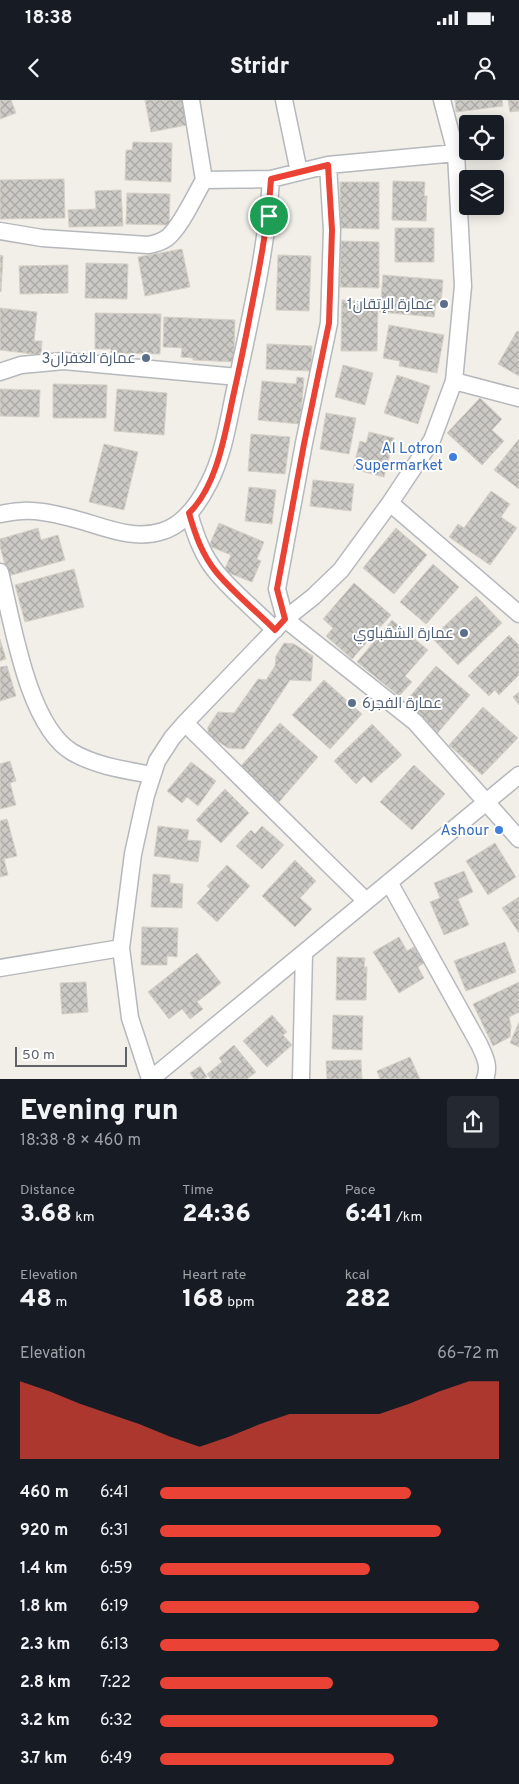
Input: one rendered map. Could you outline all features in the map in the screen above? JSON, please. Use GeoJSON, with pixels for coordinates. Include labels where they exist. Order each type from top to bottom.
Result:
{"type":"FeatureCollection","features":[{"type":"Feature","properties":{"kind":"street"},"geometry":{"type":"LineString","coordinates":[[0,231],[42,238],[148,245],[159,243],[167,238],[175,230],[204,180],[191,100]]}},
{"type":"Feature","properties":{"kind":"street"},"geometry":{"type":"LineString","coordinates":[[284,100],[299,172]]}},
{"type":"Feature","properties":{"kind":"street"},"geometry":{"type":"LineString","coordinates":[[442,100],[456,153],[463,286],[454,381],[432,440],[390,503],[341,570],[280,625],[185,723],[172,738],[157,761],[146,794],[134,854],[121,948],[130,1018],[151,1079],[519,774]]}},
{"type":"Feature","properties":{"kind":"street"},"geometry":{"type":"LineString","coordinates":[[204,180],[271,179],[328,165],[456,153]]}},
{"type":"Feature","properties":{"kind":"street"},"geometry":{"type":"LineString","coordinates":[[280,625],[277,589],[329,323],[332,230],[328,165]]}},
{"type":"Feature","properties":{"kind":"street"},"geometry":{"type":"LineString","coordinates":[[0,514],[24,511],[68,517],[118,532],[140,535],[163,531],[178,524],[194,508],[209,482],[223,445],[269,216],[271,179]]}},
{"type":"Feature","properties":{"kind":"street"},"geometry":{"type":"LineString","coordinates":[[0,372],[21,365],[64,361],[238,377]]}},
{"type":"Feature","properties":{"kind":"street"},"geometry":{"type":"LineString","coordinates":[[454,381],[519,398]]}},
{"type":"Feature","properties":{"kind":"street"},"geometry":{"type":"LineString","coordinates":[[390,503],[519,614]]}},
{"type":"Feature","properties":{"kind":"street"},"geometry":{"type":"LineString","coordinates":[[189,513],[195,535],[216,572],[280,625],[415,722],[519,839]]}},
{"type":"Feature","properties":{"kind":"street"},"geometry":{"type":"LineString","coordinates":[[0,572],[14,635],[35,704],[47,726],[71,751],[113,767],[152,775]]}},
{"type":"Feature","properties":{"kind":"street"},"geometry":{"type":"LineString","coordinates":[[185,723],[366,901]]}},
{"type":"Feature","properties":{"kind":"street"},"geometry":{"type":"LineString","coordinates":[[389,882],[487,1060],[488,1071],[485,1079]]}},
{"type":"Feature","properties":{"kind":"street"},"geometry":{"type":"LineString","coordinates":[[0,967],[121,948]]}},
{"type":"Feature","properties":{"kind":"street"},"geometry":{"type":"LineString","coordinates":[[301,1079],[304,953]]}},
{"type":"Feature","properties":{"kind":"building"},"geometry":{"type":"Polygon","coordinates":[[[0,100],[11,100],[16,113],[0,119],[0,100]]]}},
{"type":"Feature","properties":{"kind":"building"},"geometry":{"type":"Polygon","coordinates":[[[145,100],[182,100],[187,125],[151,132],[145,100]]]}},
{"type":"Feature","properties":{"kind":"building"},"geometry":{"type":"Polygon","coordinates":[[[455,100],[502,100],[503,106],[456,112],[455,100]]]}},
{"type":"Feature","properties":{"kind":"building"},"geometry":{"type":"Polygon","coordinates":[[[508,100],[519,100],[519,111],[510,112],[508,100]]]}},
{"type":"Feature","properties":{"kind":"building"},"geometry":{"type":"Polygon","coordinates":[[[133,142],[172,143],[171,182],[125,180],[126,150],[132,150],[133,142]]]}},
{"type":"Feature","properties":{"kind":"building"},"geometry":{"type":"Polygon","coordinates":[[[64,179],[65,218],[0,219],[0,180],[64,179]]]}},
{"type":"Feature","properties":{"kind":"building"},"geometry":{"type":"Polygon","coordinates":[[[393,181],[425,182],[424,196],[427,196],[426,221],[392,220],[393,181]]]}},
{"type":"Feature","properties":{"kind":"building"},"geometry":{"type":"Polygon","coordinates":[[[340,182],[379,182],[379,229],[340,228],[340,182]]]}},
{"type":"Feature","properties":{"kind":"building"},"geometry":{"type":"Polygon","coordinates":[[[121,190],[123,226],[69,227],[68,210],[96,209],[95,191],[121,190]]]}},
{"type":"Feature","properties":{"kind":"building"},"geometry":{"type":"Polygon","coordinates":[[[127,193],[170,194],[169,225],[126,224],[127,193]]]}},
{"type":"Feature","properties":{"kind":"building"},"geometry":{"type":"Polygon","coordinates":[[[395,228],[434,228],[434,262],[395,262],[395,228]]]}},
{"type":"Feature","properties":{"kind":"building"},"geometry":{"type":"Polygon","coordinates":[[[341,241],[379,242],[379,288],[340,287],[341,241]]]}},
{"type":"Feature","properties":{"kind":"building"},"geometry":{"type":"Polygon","coordinates":[[[182,249],[190,287],[145,296],[138,257],[182,249]]]}},
{"type":"Feature","properties":{"kind":"building"},"geometry":{"type":"Polygon","coordinates":[[[0,255],[3,256],[1,292],[0,291],[0,255]]]}},
{"type":"Feature","properties":{"kind":"building"},"geometry":{"type":"Polygon","coordinates":[[[278,255],[311,256],[309,311],[276,310],[278,255]]]}},
{"type":"Feature","properties":{"kind":"building"},"geometry":{"type":"Polygon","coordinates":[[[86,263],[128,264],[127,299],[85,298],[86,263]]]}},
{"type":"Feature","properties":{"kind":"building"},"geometry":{"type":"Polygon","coordinates":[[[68,265],[68,293],[20,294],[19,266],[68,265]]]}},
{"type":"Feature","properties":{"kind":"building"},"geometry":{"type":"Polygon","coordinates":[[[383,275],[443,280],[441,303],[436,303],[434,317],[380,312],[383,275]]]}},
{"type":"Feature","properties":{"kind":"building"},"geometry":{"type":"Polygon","coordinates":[[[342,300],[378,301],[377,351],[341,351],[342,300]]]}},
{"type":"Feature","properties":{"kind":"building"},"geometry":{"type":"Polygon","coordinates":[[[0,308],[37,312],[34,341],[42,341],[41,355],[0,350],[0,308]]]}},
{"type":"Feature","properties":{"kind":"building"},"geometry":{"type":"Polygon","coordinates":[[[95,313],[161,314],[160,354],[111,353],[111,349],[95,349],[95,313]]]}},
{"type":"Feature","properties":{"kind":"building"},"geometry":{"type":"Polygon","coordinates":[[[164,317],[235,320],[234,347],[238,347],[237,362],[193,360],[193,358],[181,357],[182,348],[163,347],[164,317]]]}},
{"type":"Feature","properties":{"kind":"building"},"geometry":{"type":"Polygon","coordinates":[[[389,325],[444,335],[437,373],[399,366],[400,361],[383,358],[389,325]]]}},
{"type":"Feature","properties":{"kind":"building"},"geometry":{"type":"Polygon","coordinates":[[[517,331],[519,332],[519,376],[498,364],[517,331]]]}},
{"type":"Feature","properties":{"kind":"building"},"geometry":{"type":"Polygon","coordinates":[[[267,344],[312,346],[311,371],[266,369],[267,344]]]}},
{"type":"Feature","properties":{"kind":"building"},"geometry":{"type":"Polygon","coordinates":[[[343,365],[373,373],[365,405],[335,397],[343,365]]]}},
{"type":"Feature","properties":{"kind":"building"},"geometry":{"type":"Polygon","coordinates":[[[397,375],[430,386],[418,424],[384,413],[397,375]]]}},
{"type":"Feature","properties":{"kind":"building"},"geometry":{"type":"Polygon","coordinates":[[[297,377],[304,378],[300,424],[258,420],[262,381],[296,384],[297,377]]]}},
{"type":"Feature","properties":{"kind":"building"},"geometry":{"type":"Polygon","coordinates":[[[53,384],[107,385],[106,418],[53,418],[53,384]]]}},
{"type":"Feature","properties":{"kind":"building"},"geometry":{"type":"Polygon","coordinates":[[[0,389],[40,390],[39,417],[0,416],[0,389]]]}},
{"type":"Feature","properties":{"kind":"building"},"geometry":{"type":"Polygon","coordinates":[[[117,389],[167,393],[164,435],[114,431],[117,389]]]}},
{"type":"Feature","properties":{"kind":"building"},"geometry":{"type":"Polygon","coordinates":[[[480,398],[502,419],[492,430],[504,441],[482,465],[447,433],[480,398]]]}},
{"type":"Feature","properties":{"kind":"building"},"geometry":{"type":"Polygon","coordinates":[[[326,413],[356,418],[349,454],[320,449],[326,413]]]}},
{"type":"Feature","properties":{"kind":"building"},"geometry":{"type":"Polygon","coordinates":[[[369,432],[394,438],[384,477],[353,469],[360,441],[366,443],[369,432]]]}},
{"type":"Feature","properties":{"kind":"building"},"geometry":{"type":"Polygon","coordinates":[[[251,434],[290,437],[285,474],[248,471],[251,434]]]}},
{"type":"Feature","properties":{"kind":"building"},"geometry":{"type":"Polygon","coordinates":[[[519,439],[519,489],[494,470],[519,439]]]}},
{"type":"Feature","properties":{"kind":"building"},"geometry":{"type":"Polygon","coordinates":[[[104,444],[138,452],[124,510],[89,502],[104,444]]]}},
{"type":"Feature","properties":{"kind":"building"},"geometry":{"type":"Polygon","coordinates":[[[313,480],[354,484],[351,511],[310,506],[313,480]]]}},
{"type":"Feature","properties":{"kind":"building"},"geometry":{"type":"Polygon","coordinates":[[[249,487],[276,490],[272,524],[245,521],[249,487]]]}},
{"type":"Feature","properties":{"kind":"building"},"geometry":{"type":"Polygon","coordinates":[[[491,491],[510,504],[501,517],[517,528],[490,565],[449,537],[458,524],[464,528],[491,491]]]}},
{"type":"Feature","properties":{"kind":"building"},"geometry":{"type":"Polygon","coordinates":[[[219,523],[264,542],[257,559],[261,561],[252,582],[224,571],[231,555],[209,546],[219,523]]]}},
{"type":"Feature","properties":{"kind":"building"},"geometry":{"type":"Polygon","coordinates":[[[38,528],[41,540],[58,535],[65,560],[8,576],[0,539],[38,528]]]}},
{"type":"Feature","properties":{"kind":"building"},"geometry":{"type":"Polygon","coordinates":[[[396,528],[427,555],[394,594],[363,568],[396,528]]]}},
{"type":"Feature","properties":{"kind":"building"},"geometry":{"type":"Polygon","coordinates":[[[433,564],[459,587],[426,624],[400,602],[433,564]]]}},
{"type":"Feature","properties":{"kind":"building"},"geometry":{"type":"Polygon","coordinates":[[[74,569],[84,607],[25,622],[15,585],[74,569]]]}},
{"type":"Feature","properties":{"kind":"building"},"geometry":{"type":"Polygon","coordinates":[[[354,583],[391,615],[352,659],[326,636],[333,628],[323,619],[354,583]]]}},
{"type":"Feature","properties":{"kind":"building"},"geometry":{"type":"Polygon","coordinates":[[[476,596],[502,623],[458,665],[432,638],[476,596]]]}},
{"type":"Feature","properties":{"kind":"building"},"geometry":{"type":"Polygon","coordinates":[[[392,620],[428,650],[405,676],[412,682],[399,696],[357,662],[392,620]]]}},
{"type":"Feature","properties":{"kind":"building"},"geometry":{"type":"Polygon","coordinates":[[[509,635],[519,645],[519,675],[499,695],[495,690],[489,696],[468,676],[509,635]]]}},
{"type":"Feature","properties":{"kind":"building"},"geometry":{"type":"Polygon","coordinates":[[[0,639],[6,659],[0,661],[0,639]]]}},
{"type":"Feature","properties":{"kind":"building"},"geometry":{"type":"Polygon","coordinates":[[[284,643],[294,644],[313,656],[311,681],[290,680],[244,749],[228,748],[208,735],[208,727],[218,712],[234,713],[258,679],[266,680],[275,666],[276,656],[284,643]]]}},
{"type":"Feature","properties":{"kind":"building"},"geometry":{"type":"Polygon","coordinates":[[[7,666],[16,696],[0,701],[0,667],[7,666]]]}},
{"type":"Feature","properties":{"kind":"building"},"geometry":{"type":"Polygon","coordinates":[[[436,666],[470,695],[435,736],[401,707],[436,666]]]}},
{"type":"Feature","properties":{"kind":"building"},"geometry":{"type":"Polygon","coordinates":[[[324,680],[362,714],[330,749],[292,715],[324,680]]]}},
{"type":"Feature","properties":{"kind":"building"},"geometry":{"type":"Polygon","coordinates":[[[519,692],[519,705],[513,697],[519,692]]]}},
{"type":"Feature","properties":{"kind":"building"},"geometry":{"type":"Polygon","coordinates":[[[483,707],[518,738],[482,775],[449,745],[483,707]]]}},
{"type":"Feature","properties":{"kind":"building"},"geometry":{"type":"Polygon","coordinates":[[[280,723],[318,757],[279,802],[240,767],[280,723]]]}},
{"type":"Feature","properties":{"kind":"building"},"geometry":{"type":"Polygon","coordinates":[[[372,724],[402,755],[371,783],[364,776],[356,784],[334,761],[372,724]]]}},
{"type":"Feature","properties":{"kind":"building"},"geometry":{"type":"Polygon","coordinates":[[[10,761],[16,781],[10,783],[16,805],[0,809],[0,764],[10,761]]]}},
{"type":"Feature","properties":{"kind":"building"},"geometry":{"type":"Polygon","coordinates":[[[191,762],[216,781],[198,806],[187,797],[182,803],[167,791],[191,762]]]}},
{"type":"Feature","properties":{"kind":"building"},"geometry":{"type":"Polygon","coordinates":[[[414,765],[445,794],[412,830],[380,802],[414,765]]]}},
{"type":"Feature","properties":{"kind":"building"},"geometry":{"type":"Polygon","coordinates":[[[225,789],[249,813],[221,843],[196,820],[225,789]]]}},
{"type":"Feature","properties":{"kind":"building"},"geometry":{"type":"Polygon","coordinates":[[[7,819],[17,856],[4,859],[8,875],[0,877],[0,821],[7,819]]]}},
{"type":"Feature","properties":{"kind":"building"},"geometry":{"type":"Polygon","coordinates":[[[158,826],[189,830],[187,840],[201,841],[198,862],[154,856],[158,826]]]}},
{"type":"Feature","properties":{"kind":"building"},"geometry":{"type":"Polygon","coordinates":[[[262,826],[284,845],[262,869],[236,846],[251,830],[255,834],[262,826]]]}},
{"type":"Feature","properties":{"kind":"building"},"geometry":{"type":"Polygon","coordinates":[[[495,843],[516,877],[488,895],[466,861],[495,843]]]}},
{"type":"Feature","properties":{"kind":"building"},"geometry":{"type":"Polygon","coordinates":[[[295,860],[316,881],[300,898],[312,909],[295,927],[262,896],[295,860]]]}},
{"type":"Feature","properties":{"kind":"building"},"geometry":{"type":"Polygon","coordinates":[[[227,865],[250,886],[217,922],[197,903],[210,889],[207,886],[227,865]]]}},
{"type":"Feature","properties":{"kind":"building"},"geometry":{"type":"Polygon","coordinates":[[[464,871],[473,892],[458,899],[469,925],[444,935],[430,902],[440,898],[434,883],[464,871]]]}},
{"type":"Feature","properties":{"kind":"building"},"geometry":{"type":"Polygon","coordinates":[[[153,874],[170,875],[170,883],[183,884],[182,908],[151,907],[153,874]]]}},
{"type":"Feature","properties":{"kind":"building"},"geometry":{"type":"Polygon","coordinates":[[[519,897],[519,933],[502,908],[519,897]]]}},
{"type":"Feature","properties":{"kind":"building"},"geometry":{"type":"Polygon","coordinates":[[[142,927],[178,928],[177,957],[167,956],[167,965],[141,965],[142,927]]]}},
{"type":"Feature","properties":{"kind":"building"},"geometry":{"type":"Polygon","coordinates":[[[399,937],[407,951],[414,947],[424,963],[418,967],[424,978],[399,993],[373,952],[399,937]]]}},
{"type":"Feature","properties":{"kind":"building"},"geometry":{"type":"Polygon","coordinates":[[[505,942],[516,972],[466,991],[454,961],[505,942]]]}},
{"type":"Feature","properties":{"kind":"building"},"geometry":{"type":"Polygon","coordinates":[[[197,953],[221,983],[197,1002],[203,1009],[190,1019],[182,1009],[169,1019],[148,992],[197,953]]]}},
{"type":"Feature","properties":{"kind":"building"},"geometry":{"type":"Polygon","coordinates":[[[337,957],[365,958],[364,967],[367,967],[366,1000],[336,1000],[337,957]]]}},
{"type":"Feature","properties":{"kind":"building"},"geometry":{"type":"Polygon","coordinates":[[[86,982],[88,1012],[62,1014],[60,983],[86,982]]]}},
{"type":"Feature","properties":{"kind":"building"},"geometry":{"type":"Polygon","coordinates":[[[519,982],[519,1012],[509,1017],[511,1026],[510,1037],[493,1046],[473,1004],[519,982]]]}},
{"type":"Feature","properties":{"kind":"building"},"geometry":{"type":"Polygon","coordinates":[[[272,1015],[287,1032],[283,1035],[292,1045],[267,1067],[243,1041],[272,1015]]]}},
{"type":"Feature","properties":{"kind":"building"},"geometry":{"type":"Polygon","coordinates":[[[333,1015],[363,1016],[362,1050],[332,1049],[333,1015]]]}},
{"type":"Feature","properties":{"kind":"building"},"geometry":{"type":"Polygon","coordinates":[[[519,1022],[519,1047],[510,1043],[519,1022]]]}},
{"type":"Feature","properties":{"kind":"building"},"geometry":{"type":"Polygon","coordinates":[[[234,1045],[256,1072],[247,1079],[211,1079],[207,1074],[222,1062],[219,1058],[234,1045]]]}},
{"type":"Feature","properties":{"kind":"building"},"geometry":{"type":"Polygon","coordinates":[[[410,1057],[420,1079],[380,1079],[377,1071],[410,1057]]]}},
{"type":"Feature","properties":{"kind":"building"},"geometry":{"type":"Polygon","coordinates":[[[361,1060],[362,1079],[327,1079],[326,1061],[361,1060]]]}},
{"type":"Feature","properties":{"kind":"building"},"geometry":{"type":"Polygon","coordinates":[[[200,1066],[207,1077],[204,1079],[194,1079],[190,1073],[200,1066]]]}},
{"type":"Feature","properties":{"kind":"place","name":"عمارة الإتقان1"},"geometry":{"type":"Point","coordinates":[444,304]}},
{"type":"Feature","properties":{"kind":"place","name":"عمارة الغفران3"},"geometry":{"type":"Point","coordinates":[146,358]}},
{"type":"Feature","properties":{"kind":"place","name":"Al Lotron Supermarket"},"geometry":{"type":"Point","coordinates":[453,457]}},
{"type":"Feature","properties":{"kind":"place","name":"عمارة الشقباوي"},"geometry":{"type":"Point","coordinates":[464,633]}},
{"type":"Feature","properties":{"kind":"place","name":"عمارة الفجر6"},"geometry":{"type":"Point","coordinates":[352,703]}},
{"type":"Feature","properties":{"kind":"place","name":"Ashour"},"geometry":{"type":"Point","coordinates":[499,830]}},
{"type":"Feature","properties":{"kind":"route"},"geometry":{"type":"LineString","coordinates":[[328,165],[332,230],[329,323],[277,589],[285,619],[275,630],[216,572],[195,535],[189,513],[209,482],[223,445],[245,345],[269,216],[271,179],[328,165]]}}]}
